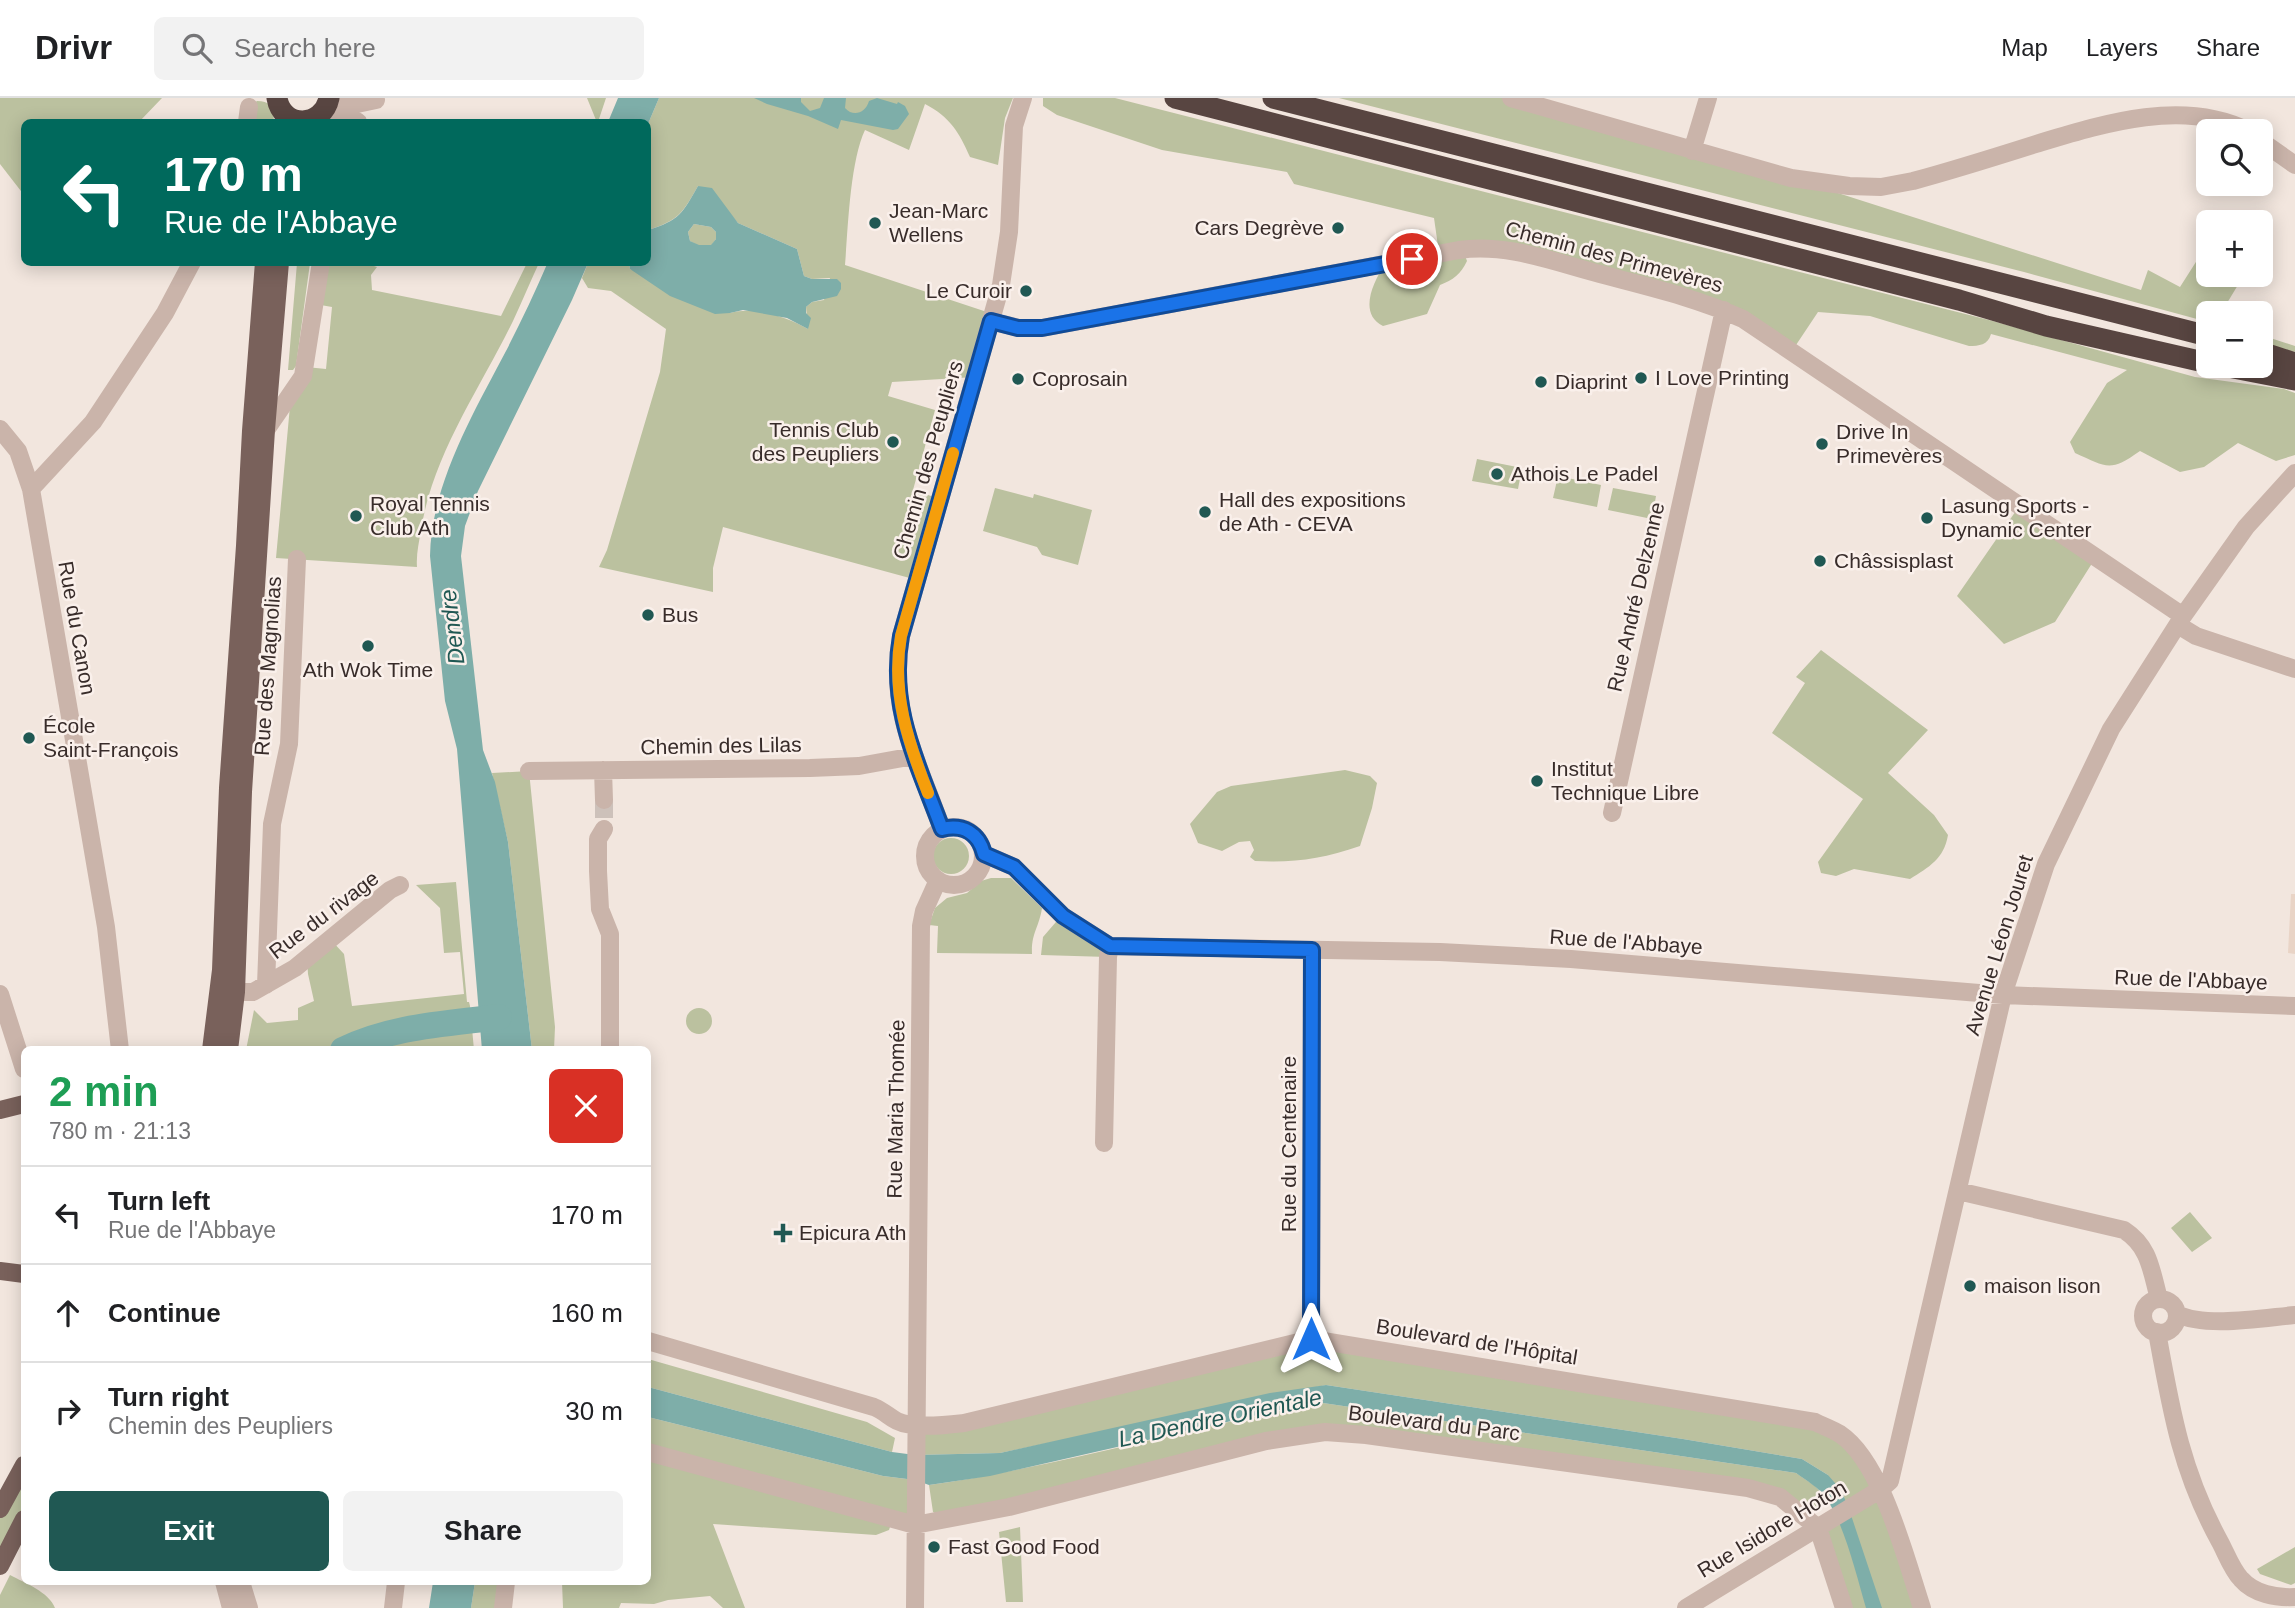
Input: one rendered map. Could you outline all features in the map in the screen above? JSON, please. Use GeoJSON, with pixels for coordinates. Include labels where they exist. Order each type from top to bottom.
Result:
{"type":"FeatureCollection","features":[{"type":"Feature","properties":{"kind":"highway"},"geometry":{"type":"LineString","coordinates":[[1175,98],[1959,300],[2071,332],[2196,360]]}},
{"type":"Feature","properties":{"kind":"highway"},"geometry":{"type":"LineString","coordinates":[[1273,98],[2196,333]]}},
{"type":"Feature","properties":{"kind":"highway"},"geometry":{"type":"LineString","coordinates":[[300,119],[320,111]]}},
{"type":"Feature","properties":{"kind":"highway"},"geometry":{"type":"LineString","coordinates":[[2273,356],[2295,363]]}},
{"type":"Feature","properties":{"kind":"highway"},"geometry":{"type":"LineString","coordinates":[[2273,376],[2295,380]]}},
{"type":"Feature","properties":{"kind":"main road"},"geometry":{"type":"LineString","coordinates":[[212,1046],[222,970],[228,789],[264,266]]}},
{"type":"Feature","properties":{"kind":"main road"},"geometry":{"type":"LineString","coordinates":[[229,1046],[236,992],[243,792],[266,429],[280,266]]}},
{"type":"Feature","properties":{"kind":"main road"},"geometry":{"type":"LineString","coordinates":[[0,1110],[21,1105]]}},
{"type":"Feature","properties":{"kind":"main road"},"geometry":{"type":"LineString","coordinates":[[0,1271],[21,1274]]}},
{"type":"Feature","properties":{"kind":"main road"},"geometry":{"type":"LineString","coordinates":[[0,1509],[21,1470]]}},
{"type":"Feature","properties":{"kind":"main road"},"geometry":{"type":"LineString","coordinates":[[0,1566],[21,1525]]}},
{"type":"Feature","properties":{"kind":"street","name":"Chemin des Peupliers"},"geometry":{"type":"LineString","coordinates":[[942,829],[914,756],[898,689],[900,641],[991,321],[1006,259],[1014,126],[1023,98]]}},
{"type":"Feature","properties":{"kind":"street"},"geometry":{"type":"LineString","coordinates":[[1511,98],[1791,178],[1849,186],[1881,187],[1913,181],[2129,117],[2169,112],[2201,114],[2218,119]]}},
{"type":"Feature","properties":{"kind":"street"},"geometry":{"type":"LineString","coordinates":[[1692,151],[1708,98]]}},
{"type":"Feature","properties":{"kind":"street"},"geometry":{"type":"LineString","coordinates":[[320,111],[376,99]]}},
{"type":"Feature","properties":{"kind":"street"},"geometry":{"type":"LineString","coordinates":[[366,119],[376,99]]}},
{"type":"Feature","properties":{"kind":"street"},"geometry":{"type":"LineString","coordinates":[[320,111],[345,114],[353,119]]}},
{"type":"Feature","properties":{"kind":"street"},"geometry":{"type":"LineString","coordinates":[[2273,149],[2295,165]]}},
{"type":"Feature","properties":{"kind":"street","name":"Chemin des Primevères"},"geometry":{"type":"LineString","coordinates":[[991,321],[1018,328],[1042,328],[1484,247],[1524,254],[1682,295],[1724,310],[1763,331],[2180,620],[2196,636],[2295,668]]}},
{"type":"Feature","properties":{"kind":"street"},"geometry":{"type":"LineString","coordinates":[[31,489],[93,422],[165,313],[190,266]]}},
{"type":"Feature","properties":{"kind":"street"},"geometry":{"type":"LineString","coordinates":[[266,429],[303,376],[320,266]]}},
{"type":"Feature","properties":{"kind":"street","name":"Rue André Delzenne"},"geometry":{"type":"LineString","coordinates":[[1612,813],[1724,310]]}},
{"type":"Feature","properties":{"kind":"street","name":"Rue du Canon"},"geometry":{"type":"LineString","coordinates":[[0,429],[18,451],[31,489],[105,920],[120,1046]]}},
{"type":"Feature","properties":{"kind":"street","name":"Avenue Léon Jouret"},"geometry":{"type":"LineString","coordinates":[[1881,1489],[1890,1481],[2003,995],[2046,864],[2110,729],[2180,620],[2246,527],[2293,479]]}},
{"type":"Feature","properties":{"kind":"street","name":"Rue des Magnolias"},"geometry":{"type":"LineString","coordinates":[[266,985],[272,824],[289,744],[297,559]]}},
{"type":"Feature","properties":{"kind":"street","name":"Chemin des Lilas"},"geometry":{"type":"LineString","coordinates":[[528,771],[810,768],[859,766],[914,756]]}},
{"type":"Feature","properties":{"kind":"street"},"geometry":{"type":"LineString","coordinates":[[603,770],[604,800]]}},
{"type":"Feature","properties":{"kind":"street"},"geometry":{"type":"LineString","coordinates":[[950,827],[968,830],[976,836],[984,854],[979,872],[965,883],[946,884],[938,880],[926,865],[925,855],[932,837],[942,829],[950,827]]}},
{"type":"Feature","properties":{"kind":"street"},"geometry":{"type":"LineString","coordinates":[[604,829],[598,839],[601,917],[610,934],[610,1046]]}},
{"type":"Feature","properties":{"kind":"street"},"geometry":{"type":"LineString","coordinates":[[984,854],[1014,867],[1063,916],[1110,946],[1104,1143]]}},
{"type":"Feature","properties":{"kind":"street","name":"Rue Maria Thomée"},"geometry":{"type":"LineString","coordinates":[[915,1608],[921,926],[924,911],[938,880]]}},
{"type":"Feature","properties":{"kind":"street","name":"Rue du rivage"},"geometry":{"type":"LineString","coordinates":[[236,992],[253,992],[295,968],[390,890],[400,886]]}},
{"type":"Feature","properties":{"kind":"street","name":"Rue de l'Abbaye"},"geometry":{"type":"LineString","coordinates":[[1110,946],[1440,952],[1571,959],[2003,995],[2295,1006]]}},
{"type":"Feature","properties":{"kind":"street","name":"Rue du Centenaire"},"geometry":{"type":"LineString","coordinates":[[1311,1339],[1312,950]]}},
{"type":"Feature","properties":{"kind":"street"},"geometry":{"type":"LineString","coordinates":[[0,994],[21,1060]]}},
{"type":"Feature","properties":{"kind":"street"},"geometry":{"type":"LineString","coordinates":[[1958,1191],[2124,1230],[2137,1238],[2143,1247],[2158,1299]]}},
{"type":"Feature","properties":{"kind":"street"},"geometry":{"type":"LineString","coordinates":[[2158,1299],[2169,1301],[2177,1314],[2172,1328],[2157,1332],[2148,1327],[2144,1312],[2149,1303],[2158,1299]]}},
{"type":"Feature","properties":{"kind":"street"},"geometry":{"type":"LineString","coordinates":[[2177,1314],[2189,1320],[2210,1321],[2295,1315]]}},
{"type":"Feature","properties":{"kind":"street"},"geometry":{"type":"LineString","coordinates":[[2157,1332],[2179,1447],[2212,1528],[2240,1578],[2252,1588],[2265,1594],[2295,1597]]}},
{"type":"Feature","properties":{"kind":"street","name":"Boulevard de l'Hôpital"},"geometry":{"type":"LineString","coordinates":[[916,1430],[964,1423],[1311,1339],[1815,1422],[1841,1434],[1865,1460],[1881,1489],[1923,1608]]}},
{"type":"Feature","properties":{"kind":"street"},"geometry":{"type":"LineString","coordinates":[[651,1342],[874,1407],[916,1430]]}},
{"type":"Feature","properties":{"kind":"street","name":"Boulevard du Parc"},"geometry":{"type":"LineString","coordinates":[[915,1517],[1009,1507],[1266,1441],[1325,1432],[1748,1488],[1780,1497],[1818,1528]]}},
{"type":"Feature","properties":{"kind":"street"},"geometry":{"type":"LineString","coordinates":[[651,1453],[915,1517]]}},
{"type":"Feature","properties":{"kind":"street","name":"Rue Isidore Hoton"},"geometry":{"type":"LineString","coordinates":[[1686,1608],[1881,1489]]}},
{"type":"Feature","properties":{"kind":"street"},"geometry":{"type":"LineString","coordinates":[[1818,1528],[1844,1608]]}},
{"type":"Feature","properties":{"kind":"street"},"geometry":{"type":"LineString","coordinates":[[225,1585],[231,1608]]}},
{"type":"Feature","properties":{"kind":"street"},"geometry":{"type":"LineString","coordinates":[[242,1585],[249,1608]]}},
{"type":"Feature","properties":{"kind":"street"},"geometry":{"type":"LineString","coordinates":[[393,1608],[396,1585]]}},
{"type":"Feature","properties":{"kind":"street"},"geometry":{"type":"LineString","coordinates":[[503,1608],[506,1585]]}},
{"type":"Feature","properties":{"kind":"green space"},"geometry":{"type":"Polygon","coordinates":[[[0,98],[162,98],[142,119],[21,119],[21,191],[0,164],[0,98]]]}},
{"type":"Feature","properties":{"kind":"green space"},"geometry":{"type":"Polygon","coordinates":[[[587,98],[606,98],[599,119],[596,119],[587,98]]]}},
{"type":"Feature","properties":{"kind":"green space"},"geometry":{"type":"Polygon","coordinates":[[[659,98],[1013,98],[1005,118],[998,165],[970,157],[953,126],[925,104],[909,150],[865,130],[856,159],[850,196],[845,265],[993,314],[975,377],[892,382],[888,396],[935,410],[913,490],[940,499],[917,580],[723,527],[713,568],[713,592],[599,567],[607,550],[660,372],[666,329],[611,291],[588,288],[582,278],[587,266],[630,266],[630,269],[730,313],[750,311],[770,314],[808,329],[806,307],[812,302],[824,300],[830,278],[812,279],[804,276],[797,249],[738,223],[718,200],[698,186],[679,215],[651,229],[650,119],[659,98]]]}},
{"type":"Feature","properties":{"kind":"green space"},"geometry":{"type":"Polygon","coordinates":[[[1043,98],[1115,98],[1989,320],[2196,378],[2284,389],[2295,393],[2295,455],[2276,461],[2238,443],[2204,467],[2180,472],[2140,451],[2121,463],[2108,466],[2075,453],[2070,442],[2107,383],[2127,370],[1991,334],[1983,344],[1969,346],[1870,316],[1818,312],[1792,351],[1763,331],[1524,254],[1464,253],[1467,261],[1465,266],[1456,276],[1440,285],[1427,314],[1383,326],[1375,321],[1369,306],[1376,280],[1385,264],[1439,253],[1434,218],[1294,184],[1287,172],[1162,150],[1057,115],[1043,106],[1043,98]]]}},
{"type":"Feature","properties":{"kind":"green space"},"geometry":{"type":"Polygon","coordinates":[[[1339,98],[1511,98],[1791,178],[2141,290],[2148,270],[2180,287],[2196,262],[2196,287],[2237,287],[2228,301],[2196,301],[2196,319],[2024,272],[1339,98]]]}},
{"type":"Feature","properties":{"kind":"green space"},"geometry":{"type":"Polygon","coordinates":[[[257,101],[269,104],[273,119],[247,119],[249,107],[257,101]]]}},
{"type":"Feature","properties":{"kind":"green space"},"geometry":{"type":"Polygon","coordinates":[[[694,224],[711,227],[716,232],[716,239],[711,246],[699,246],[690,241],[688,232],[694,224]]]}},
{"type":"Feature","properties":{"kind":"green space"},"geometry":{"type":"Polygon","coordinates":[[[297,266],[310,266],[296,366],[293,370],[288,370],[297,266]]]}},
{"type":"Feature","properties":{"kind":"green space"},"geometry":{"type":"Polygon","coordinates":[[[321,266],[374,266],[377,267],[371,275],[372,290],[501,316],[526,266],[538,266],[513,321],[459,422],[436,475],[421,530],[417,567],[276,558],[291,395],[306,367],[326,369],[332,307],[315,304],[321,266]]]}},
{"type":"Feature","properties":{"kind":"green space"},"geometry":{"type":"Polygon","coordinates":[[[2273,339],[2295,346],[2295,352],[2273,347],[2273,339]]]}},
{"type":"Feature","properties":{"kind":"green space","name":"Athois Le Padel"},"geometry":{"type":"Polygon","coordinates":[[[1477,459],[1522,468],[1518,489],[1472,481],[1477,459]]]}},
{"type":"Feature","properties":{"kind":"green space","name":"Athois Le Padel"},"geometry":{"type":"Polygon","coordinates":[[[1558,476],[1601,485],[1597,507],[1553,498],[1558,476]]]}},
{"type":"Feature","properties":{"kind":"green space"},"geometry":{"type":"Polygon","coordinates":[[[995,488],[1033,498],[1034,494],[1092,510],[1078,565],[1042,555],[1037,547],[983,531],[995,488]]]}},
{"type":"Feature","properties":{"kind":"green space","name":"Athois Le Padel"},"geometry":{"type":"Polygon","coordinates":[[[1613,488],[1656,496],[1652,519],[1608,510],[1613,488]]]}},
{"type":"Feature","properties":{"kind":"green space"},"geometry":{"type":"Polygon","coordinates":[[[2020,505],[2096,557],[2055,622],[2004,644],[1957,596],[2020,505]]]}},
{"type":"Feature","properties":{"kind":"green space"},"geometry":{"type":"Polygon","coordinates":[[[1821,650],[1928,730],[1888,773],[1934,815],[1948,835],[1939,856],[1910,879],[1854,869],[1836,876],[1821,873],[1818,862],[1863,799],[1772,733],[1805,683],[1796,677],[1821,650]]]}},
{"type":"Feature","properties":{"kind":"green space"},"geometry":{"type":"Polygon","coordinates":[[[1345,770],[1370,776],[1377,783],[1360,846],[1308,859],[1255,861],[1250,857],[1254,850],[1250,841],[1239,842],[1222,851],[1198,843],[1190,824],[1217,792],[1231,786],[1345,770]]]}},
{"type":"Feature","properties":{"kind":"green space"},"geometry":{"type":"Polygon","coordinates":[[[529,771],[555,1027],[554,1046],[532,1046],[508,842],[492,773],[529,771]]]}},
{"type":"Feature","properties":{"kind":"green space"},"geometry":{"type":"Polygon","coordinates":[[[951,838],[964,843],[969,856],[964,869],[951,874],[938,869],[933,856],[938,843],[951,838]]]}},
{"type":"Feature","properties":{"kind":"green space"},"geometry":{"type":"Polygon","coordinates":[[[1011,878],[1042,908],[1032,954],[937,953],[938,926],[929,925],[935,908],[947,898],[967,893],[981,881],[1011,878]]]}},
{"type":"Feature","properties":{"kind":"green space"},"geometry":{"type":"Polygon","coordinates":[[[456,882],[474,1046],[247,1046],[254,1010],[267,1023],[298,1020],[298,1008],[314,1001],[307,959],[331,940],[344,954],[352,1006],[464,994],[460,952],[444,953],[440,908],[416,885],[456,882]]]}},
{"type":"Feature","properties":{"kind":"green space"},"geometry":{"type":"Polygon","coordinates":[[[1062,915],[1108,957],[1041,955],[1043,937],[1062,915]]]}},
{"type":"Feature","properties":{"kind":"green space"},"geometry":{"type":"Polygon","coordinates":[[[699,1008],[708,1012],[712,1021],[708,1030],[699,1034],[690,1030],[686,1021],[690,1012],[699,1008]]]}},
{"type":"Feature","properties":{"kind":"green space"},"geometry":{"type":"Polygon","coordinates":[[[2190,1212],[2212,1238],[2192,1252],[2171,1228],[2190,1212]]]}},
{"type":"Feature","properties":{"kind":"green space"},"geometry":{"type":"Polygon","coordinates":[[[1284,1344],[1815,1422],[1865,1460],[1922,1608],[1844,1608],[1818,1528],[1837,1516],[1828,1475],[1802,1459],[1683,1439],[1326,1385],[1000,1453],[915,1455],[916,1425],[1284,1344]]]}},
{"type":"Feature","properties":{"kind":"green space"},"geometry":{"type":"Polygon","coordinates":[[[651,1360],[867,1422],[895,1438],[892,1452],[651,1388],[651,1360]]]}},
{"type":"Feature","properties":{"kind":"green space"},"geometry":{"type":"Polygon","coordinates":[[[1323,1403],[1796,1473],[1815,1486],[1826,1498],[1810,1516],[1784,1493],[1325,1427],[940,1516],[933,1512],[929,1485],[1028,1467],[1323,1403]]]}},
{"type":"Feature","properties":{"kind":"green space"},"geometry":{"type":"Polygon","coordinates":[[[651,1418],[883,1476],[915,1480],[915,1523],[891,1524],[889,1530],[876,1535],[713,1524],[745,1608],[723,1608],[710,1596],[654,1604],[621,1603],[619,1608],[563,1608],[562,1585],[651,1585],[651,1418]]]}},
{"type":"Feature","properties":{"kind":"green space"},"geometry":{"type":"Polygon","coordinates":[[[21,1478],[21,1514],[0,1553],[0,1517],[21,1478]]]}},
{"type":"Feature","properties":{"kind":"green space"},"geometry":{"type":"Polygon","coordinates":[[[1020,1527],[1023,1602],[1006,1602],[999,1532],[1020,1527]]]}},
{"type":"Feature","properties":{"kind":"green space"},"geometry":{"type":"Polygon","coordinates":[[[2295,1547],[2295,1583],[2291,1585],[2260,1574],[2257,1569],[2295,1547]]]}},
{"type":"Feature","properties":{"kind":"green space"},"geometry":{"type":"Polygon","coordinates":[[[10,1575],[21,1581],[21,1585],[29,1585],[48,1597],[55,1608],[0,1608],[0,1595],[10,1575]]]}},
{"type":"Feature","properties":{"kind":"green space"},"geometry":{"type":"Polygon","coordinates":[[[475,1585],[506,1585],[503,1608],[471,1608],[475,1585]]]}},
{"type":"Feature","properties":{"kind":"shaded area"},"geometry":{"type":"Polygon","coordinates":[[[2291,894],[2295,894],[2295,954],[2288,953],[2291,894]]]}},
{"type":"Feature","properties":{"kind":"water"},"geometry":{"type":"Polygon","coordinates":[[[618,98],[659,98],[650,119],[609,119],[618,98]]]}},
{"type":"Feature","properties":{"kind":"water"},"geometry":{"type":"Polygon","coordinates":[[[754,98],[801,98],[801,102],[810,111],[820,108],[824,98],[846,98],[845,108],[856,113],[862,111],[869,101],[877,98],[897,104],[898,102],[905,106],[909,114],[898,129],[841,120],[838,129],[754,98]]]}},
{"type":"Feature","properties":{"kind":"water"},"geometry":{"type":"Polygon","coordinates":[[[698,186],[712,188],[738,223],[797,249],[804,276],[812,279],[837,279],[841,283],[841,289],[837,296],[812,302],[806,307],[806,313],[811,318],[808,329],[787,318],[743,310],[715,314],[670,296],[630,269],[630,266],[651,266],[651,229],[674,219],[684,210],[698,186]],[[694,224],[688,232],[690,241],[699,245],[711,245],[716,239],[716,232],[711,227],[694,224]]]}},
{"type":"Feature","properties":{"kind":"water","name":"Dendre"},"geometry":{"type":"Polygon","coordinates":[[[546,266],[587,266],[478,491],[465,526],[461,556],[483,750],[495,782],[508,842],[532,1046],[482,1046],[457,749],[445,701],[430,556],[432,529],[446,476],[456,450],[546,266]]]}},
{"type":"Feature","properties":{"kind":"water","name":"La Dendre Orientale"},"geometry":{"type":"Polygon","coordinates":[[[1326,1385],[1802,1459],[1828,1475],[1841,1490],[1882,1608],[1866,1608],[1833,1509],[1812,1484],[1796,1473],[1323,1403],[1275,1411],[990,1476],[929,1485],[651,1418],[651,1388],[892,1452],[915,1455],[1000,1453],[1270,1393],[1326,1385]]]}},
{"type":"Feature","properties":{"kind":"water"},"geometry":{"type":"Polygon","coordinates":[[[433,1585],[475,1585],[471,1608],[429,1608],[433,1585]]]}},
{"type":"Feature","properties":{"kind":"waterway"},"geometry":{"type":"LineString","coordinates":[[352,1046],[400,1031],[499,1017]]}},
{"type":"Feature","properties":{"kind":"tunnel"},"geometry":{"type":"LineString","coordinates":[[604,800],[604,829]]}},
{"type":"Feature","properties":{"kind":"slow traffic"},"geometry":{"type":"LineString","coordinates":[[928,793],[906,732],[900,705],[898,657],[901,636],[953,453]]}},
{"type":"Feature","properties":{"kind":"place","name":"Jean-Marc Wellens"},"geometry":{"type":"Point","coordinates":[875,223]}},
{"type":"Feature","properties":{"kind":"place","name":"Cars Degrève"},"geometry":{"type":"Point","coordinates":[1338,228]}},
{"type":"Feature","properties":{"kind":"place","name":"Le Curoir"},"geometry":{"type":"Point","coordinates":[1026,291]}},
{"type":"Feature","properties":{"kind":"place","name":"I Love Printing"},"geometry":{"type":"Point","coordinates":[1641,378]}},
{"type":"Feature","properties":{"kind":"place","name":"Coprosain"},"geometry":{"type":"Point","coordinates":[1018,379]}},
{"type":"Feature","properties":{"kind":"place","name":"Diaprint"},"geometry":{"type":"Point","coordinates":[1541,382]}},
{"type":"Feature","properties":{"kind":"place","name":"Tennis Club des Peupliers"},"geometry":{"type":"Point","coordinates":[893,442]}},
{"type":"Feature","properties":{"kind":"place","name":"Drive In Primevères"},"geometry":{"type":"Point","coordinates":[1822,444]}},
{"type":"Feature","properties":{"kind":"place","name":"Athois Le Padel"},"geometry":{"type":"Point","coordinates":[1497,474]}},
{"type":"Feature","properties":{"kind":"place","name":"Hall des expositions de Ath - CEVA"},"geometry":{"type":"Point","coordinates":[1205,512]}},
{"type":"Feature","properties":{"kind":"place","name":"Royal Tennis Club Ath"},"geometry":{"type":"Point","coordinates":[356,516]}},
{"type":"Feature","properties":{"kind":"place","name":"Lasung Sports - Dynamic Center"},"geometry":{"type":"Point","coordinates":[1927,518]}},
{"type":"Feature","properties":{"kind":"place","name":"Châssisplast"},"geometry":{"type":"Point","coordinates":[1820,561]}},
{"type":"Feature","properties":{"kind":"place","name":"Bus"},"geometry":{"type":"Point","coordinates":[648,615]}},
{"type":"Feature","properties":{"kind":"place","name":"Ath Wok Time"},"geometry":{"type":"Point","coordinates":[368,646]}},
{"type":"Feature","properties":{"kind":"place","name":"École Saint-François"},"geometry":{"type":"Point","coordinates":[29,738]}},
{"type":"Feature","properties":{"kind":"place","name":"Institut Technique Libre"},"geometry":{"type":"Point","coordinates":[1537,781]}},
{"type":"Feature","properties":{"kind":"place","name":"Epicura Ath"},"geometry":{"type":"Point","coordinates":[783,1233]}},
{"type":"Feature","properties":{"kind":"place","name":"maison lison"},"geometry":{"type":"Point","coordinates":[1970,1286]}},
{"type":"Feature","properties":{"kind":"place","name":"Fast Good Food"},"geometry":{"type":"Point","coordinates":[934,1547]}},
{"type":"Feature","properties":{"kind":"route"},"geometry":{"type":"LineString","coordinates":[[1311,1339],[1312,950],[1110,946],[1063,916],[1014,867],[984,854],[976,836],[968,830],[959,827],[942,829],[906,732],[898,689],[898,657],[901,636],[991,321],[1018,328],[1042,328],[1412,259]]}}]}
